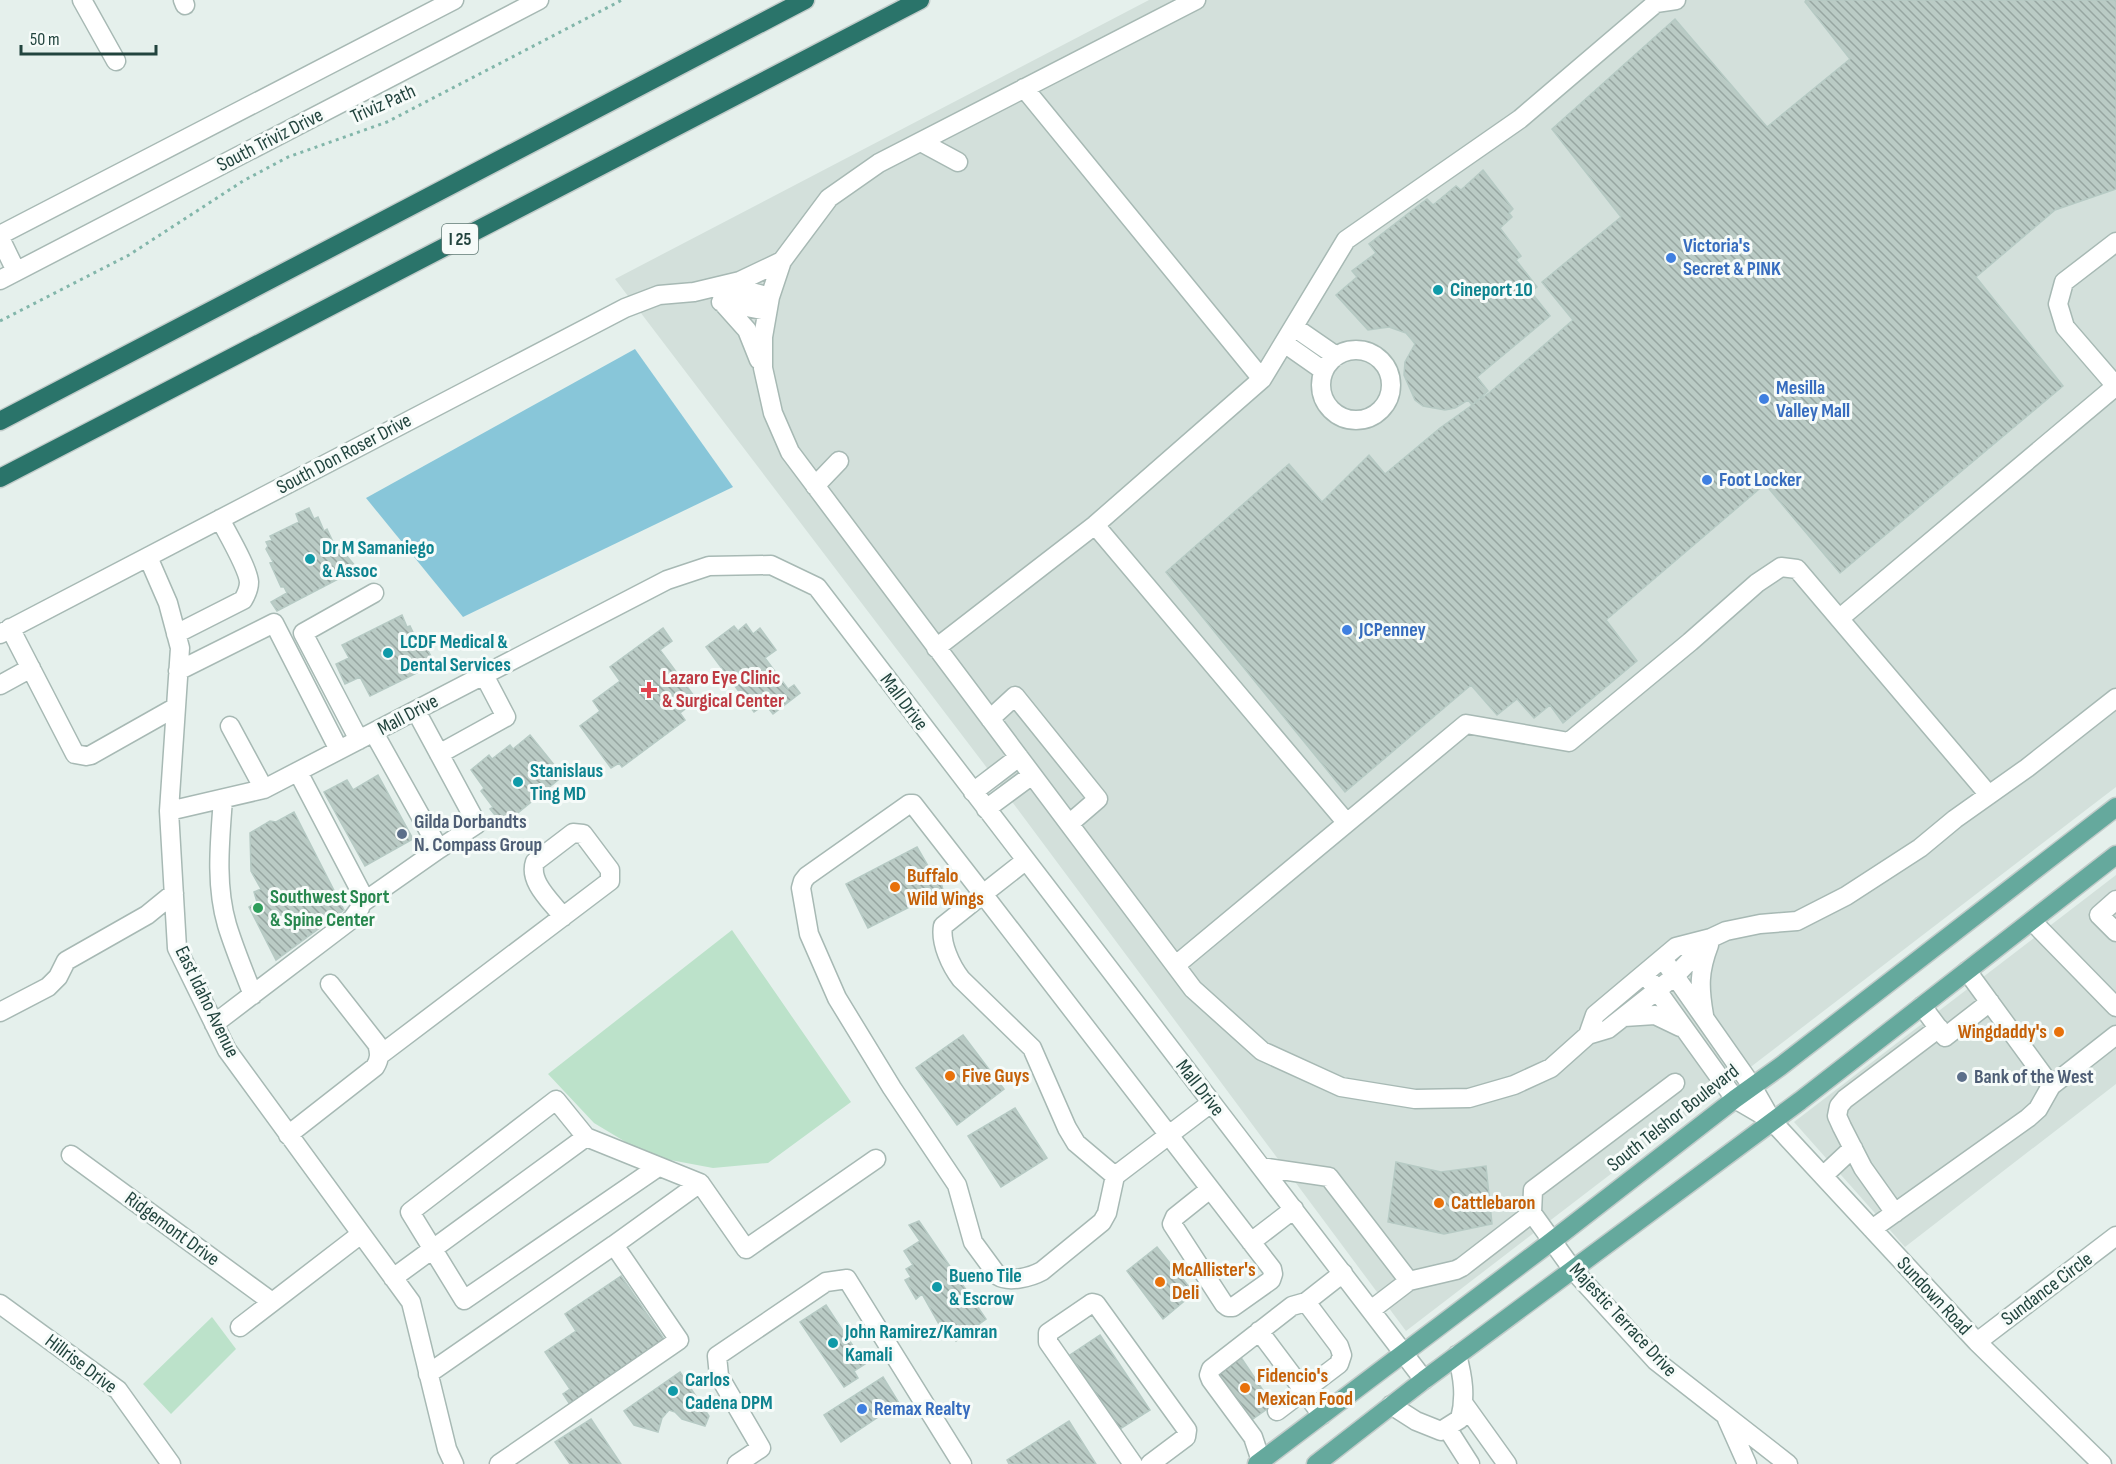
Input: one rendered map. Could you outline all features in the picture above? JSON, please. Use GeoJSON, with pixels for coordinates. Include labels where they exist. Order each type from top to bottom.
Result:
{"type":"FeatureCollection","features":[{"type":"Feature","properties":{"kind":"highway"},"geometry":{"type":"LineString","coordinates":[[0,421],[805,0]]}},
{"type":"Feature","properties":{"kind":"highway","name":"I 25"},"geometry":{"type":"LineString","coordinates":[[0,478],[920,0]]}},
{"type":"Feature","properties":{"kind":"main road","name":"South Telshor Boulevard"},"geometry":{"type":"LineString","coordinates":[[1259,1462],[1552,1241],[2116,807]]}},
{"type":"Feature","properties":{"kind":"main road"},"geometry":{"type":"LineString","coordinates":[[1316,1464],[1457,1355],[1772,1121],[2116,855]]}},
{"type":"Feature","properties":{"kind":"street"},"geometry":{"type":"LineString","coordinates":[[82,0],[116,60]]}},
{"type":"Feature","properties":{"kind":"street"},"geometry":{"type":"LineString","coordinates":[[16,271],[0,237],[454,0]]}},
{"type":"Feature","properties":{"kind":"street","name":"South Triviz Drive"},"geometry":{"type":"LineString","coordinates":[[0,280],[539,0]]}},
{"type":"Feature","properties":{"kind":"street"},"geometry":{"type":"LineString","coordinates":[[763,368],[763,337],[768,304],[782,261],[829,198],[879,163],[1196,0]]}},
{"type":"Feature","properties":{"kind":"street"},"geometry":{"type":"LineString","coordinates":[[936,648],[1095,525],[1262,379],[1346,240],[1520,119],[1656,3],[1676,0]]}},
{"type":"Feature","properties":{"kind":"street"},"geometry":{"type":"LineString","coordinates":[[1024,88],[1262,379]]}},
{"type":"Feature","properties":{"kind":"street"},"geometry":{"type":"LineString","coordinates":[[921,142],[958,162]]}},
{"type":"Feature","properties":{"kind":"street"},"geometry":{"type":"LineString","coordinates":[[1840,618],[2116,386],[2065,327],[2058,304],[2064,282],[2116,242]]}},
{"type":"Feature","properties":{"kind":"street"},"geometry":{"type":"LineString","coordinates":[[782,261],[723,294],[747,330],[763,368],[773,413],[790,452],[1193,989],[1262,1051],[1341,1087],[1415,1100],[1469,1098],[1514,1085],[1551,1068],[1588,1035],[1608,1029],[1675,976],[1711,938]]}},
{"type":"Feature","properties":{"kind":"street","name":"South Don Roser Drive"},"geometry":{"type":"LineString","coordinates":[[5,631],[625,308],[659,295],[694,292],[723,294],[768,304]]}},
{"type":"Feature","properties":{"kind":"street"},"geometry":{"type":"LineString","coordinates":[[1289,335],[1336,356]]}},
{"type":"Feature","properties":{"kind":"street"},"geometry":{"type":"LineString","coordinates":[[1289,335],[1324,371]]}},
{"type":"Feature","properties":{"kind":"street"},"geometry":{"type":"LineString","coordinates":[[1351,349],[1374,354],[1384,362],[1390,372],[1392,384],[1390,396],[1385,406],[1377,414],[1366,419],[1344,418],[1334,412],[1322,393],[1321,382],[1324,371],[1336,356],[1351,349]]}},
{"type":"Feature","properties":{"kind":"street"},"geometry":{"type":"LineString","coordinates":[[814,486],[839,461]]}},
{"type":"Feature","properties":{"kind":"street"},"geometry":{"type":"LineString","coordinates":[[176,634],[243,600],[246,594],[249,585],[247,573],[220,519]]}},
{"type":"Feature","properties":{"kind":"street"},"geometry":{"type":"LineString","coordinates":[[1095,525],[1346,822]]}},
{"type":"Feature","properties":{"kind":"street","name":"East Idaho Avenue"},"geometry":{"type":"LineString","coordinates":[[148,557],[168,603],[180,648],[169,811],[177,948],[226,1050],[411,1302],[447,1449],[454,1464]]}},
{"type":"Feature","properties":{"kind":"street","name":"Mall Drive"},"geometry":{"type":"LineString","coordinates":[[169,811],[264,789],[667,580],[709,566],[771,565],[817,587],[1424,1380]]}},
{"type":"Feature","properties":{"kind":"street"},"geometry":{"type":"LineString","coordinates":[[1176,965],[1466,724],[1569,742],[1757,583],[1781,567],[1797,569],[1989,795]]}},
{"type":"Feature","properties":{"kind":"street"},"geometry":{"type":"LineString","coordinates":[[374,594],[303,633],[326,675],[439,849]]}},
{"type":"Feature","properties":{"kind":"street"},"geometry":{"type":"LineString","coordinates":[[178,671],[274,623],[339,750]]}},
{"type":"Feature","properties":{"kind":"street"},"geometry":{"type":"LineString","coordinates":[[5,631],[31,668],[75,754],[91,755],[176,707]]}},
{"type":"Feature","properties":{"kind":"street"},"geometry":{"type":"LineString","coordinates":[[0,685],[31,668]]}},
{"type":"Feature","properties":{"kind":"street"},"geometry":{"type":"LineString","coordinates":[[306,686],[326,675]]}},
{"type":"Feature","properties":{"kind":"street"},"geometry":{"type":"LineString","coordinates":[[439,754],[506,717],[484,675]]}},
{"type":"Feature","properties":{"kind":"street"},"geometry":{"type":"LineString","coordinates":[[990,719],[1015,696],[1098,799],[1069,824]]}},
{"type":"Feature","properties":{"kind":"street"},"geometry":{"type":"LineString","coordinates":[[1588,1035],[1595,1015],[1676,947],[1749,926],[1797,921],[1846,896],[1920,848],[2116,698]]}},
{"type":"Feature","properties":{"kind":"street"},"geometry":{"type":"LineString","coordinates":[[214,1024],[352,919],[362,903],[477,824],[416,711]]}},
{"type":"Feature","properties":{"kind":"street"},"geometry":{"type":"LineString","coordinates":[[230,726],[264,789]]}},
{"type":"Feature","properties":{"kind":"street"},"geometry":{"type":"LineString","coordinates":[[973,792],[1019,757]]}},
{"type":"Feature","properties":{"kind":"street"},"geometry":{"type":"LineString","coordinates":[[298,772],[362,894],[362,903]]}},
{"type":"Feature","properties":{"kind":"street"},"geometry":{"type":"LineString","coordinates":[[986,809],[1032,775]]}},
{"type":"Feature","properties":{"kind":"street"},"geometry":{"type":"LineString","coordinates":[[223,799],[219,848],[221,888],[227,924],[253,995]]}},
{"type":"Feature","properties":{"kind":"street"},"geometry":{"type":"LineString","coordinates":[[1210,1189],[1175,1217],[1172,1224],[1228,1307],[1233,1307],[1271,1280],[1272,1269],[1210,1189],[1169,1135],[983,894],[913,804],[909,804],[803,881],[801,888],[809,934],[837,998],[892,1088],[957,1185],[973,1242],[998,1276],[1004,1279],[1034,1275],[1042,1271],[1102,1222],[1107,1213],[1115,1176],[1169,1135],[1211,1103]]}},
{"type":"Feature","properties":{"kind":"street"},"geometry":{"type":"LineString","coordinates":[[288,1135],[375,1067],[380,1055],[563,917],[610,881],[609,870],[583,834],[577,832],[535,862],[533,867],[534,880],[563,917]]}},
{"type":"Feature","properties":{"kind":"street"},"geometry":{"type":"LineString","coordinates":[[1025,861],[943,926],[944,943],[955,970],[962,980],[1032,1048],[1067,1128],[1076,1143],[1115,1176]]}},
{"type":"Feature","properties":{"kind":"street"},"geometry":{"type":"LineString","coordinates":[[0,1012],[48,987],[58,977],[66,961],[147,915],[174,893]]}},
{"type":"Feature","properties":{"kind":"street"},"geometry":{"type":"LineString","coordinates":[[2116,900],[2098,915],[2116,933]]}},
{"type":"Feature","properties":{"kind":"street"},"geometry":{"type":"LineString","coordinates":[[2032,921],[2116,1006]]}},
{"type":"Feature","properties":{"kind":"street"},"geometry":{"type":"LineString","coordinates":[[1705,1020],[1700,976],[1701,966],[1711,938]]}},
{"type":"Feature","properties":{"kind":"street","name":"Sundown Road"},"geometry":{"type":"LineString","coordinates":[[1663,959],[1752,1086],[1772,1121],[1977,1342],[2102,1464]]}},
{"type":"Feature","properties":{"kind":"street"},"geometry":{"type":"LineString","coordinates":[[1967,971],[2051,1086]]}},
{"type":"Feature","properties":{"kind":"street","name":"Sundown Road"},"geometry":{"type":"LineString","coordinates":[[1645,974],[1735,1099],[1772,1121]]}},
{"type":"Feature","properties":{"kind":"street"},"geometry":{"type":"LineString","coordinates":[[330,984],[376,1044],[380,1055]]}},
{"type":"Feature","properties":{"kind":"street"},"geometry":{"type":"LineString","coordinates":[[1922,1006],[1945,1037],[1990,1002]]}},
{"type":"Feature","properties":{"kind":"street"},"geometry":{"type":"LineString","coordinates":[[1622,1018],[1655,1015],[1672,1021],[1687,1032]]}},
{"type":"Feature","properties":{"kind":"street"},"geometry":{"type":"LineString","coordinates":[[1895,1213],[1863,1168],[1837,1116],[1839,1106],[1939,1028]]}},
{"type":"Feature","properties":{"kind":"street"},"geometry":{"type":"LineString","coordinates":[[1872,1229],[2028,1118],[2038,1109],[2051,1086],[2116,1035]]}},
{"type":"Feature","properties":{"kind":"street"},"geometry":{"type":"LineString","coordinates":[[1371,1310],[1409,1281],[1462,1267],[1532,1213],[1533,1190],[1675,1083]]}},
{"type":"Feature","properties":{"kind":"street"},"geometry":{"type":"LineString","coordinates":[[658,1167],[464,1300],[410,1212],[556,1100],[586,1137],[700,1183],[746,1249],[876,1159]]}},
{"type":"Feature","properties":{"kind":"street"},"geometry":{"type":"LineString","coordinates":[[393,1278],[586,1137]]}},
{"type":"Feature","properties":{"kind":"street"},"geometry":{"type":"LineString","coordinates":[[1823,1176],[1853,1148]]}},
{"type":"Feature","properties":{"kind":"street","name":"Ridgemont Drive"},"geometry":{"type":"LineString","coordinates":[[71,1155],[272,1302]]}},
{"type":"Feature","properties":{"kind":"street"},"geometry":{"type":"LineString","coordinates":[[1261,1167],[1329,1177],[1409,1281]]}},
{"type":"Feature","properties":{"kind":"street"},"geometry":{"type":"LineString","coordinates":[[428,1374],[615,1245],[700,1183]]}},
{"type":"Feature","properties":{"kind":"street"},"geometry":{"type":"LineString","coordinates":[[1251,1242],[1294,1209]]}},
{"type":"Feature","properties":{"kind":"street","name":"Majestic Terrace Drive"},"geometry":{"type":"LineString","coordinates":[[1532,1213],[1573,1270],[1656,1361],[1788,1464]]}},
{"type":"Feature","properties":{"kind":"street"},"geometry":{"type":"LineString","coordinates":[[240,1327],[361,1234]]}},
{"type":"Feature","properties":{"kind":"street","name":"Sundance Circle"},"geometry":{"type":"LineString","coordinates":[[1977,1342],[2116,1236]]}},
{"type":"Feature","properties":{"kind":"street"},"geometry":{"type":"LineString","coordinates":[[499,1464],[679,1340],[615,1245]]}},
{"type":"Feature","properties":{"kind":"street"},"geometry":{"type":"LineString","coordinates":[[1259,1462],[1253,1437],[1211,1380],[1209,1375],[1211,1369],[1292,1306],[1306,1302],[1343,1273]]}},
{"type":"Feature","properties":{"kind":"street"},"geometry":{"type":"LineString","coordinates":[[737,1464],[760,1448],[719,1376],[717,1356],[826,1282],[847,1279],[962,1464]]}},
{"type":"Feature","properties":{"kind":"street"},"geometry":{"type":"LineString","coordinates":[[1133,1464],[1048,1342],[1048,1333],[1092,1302],[1096,1304],[1187,1430],[1186,1437],[1150,1464]]}},
{"type":"Feature","properties":{"kind":"street"},"geometry":{"type":"LineString","coordinates":[[1277,1411],[1339,1364],[1342,1355],[1339,1346],[1306,1302]]}},
{"type":"Feature","properties":{"kind":"street","name":"Hillrise Drive"},"geometry":{"type":"LineString","coordinates":[[0,1304],[118,1390],[171,1464]]}},
{"type":"Feature","properties":{"kind":"street"},"geometry":{"type":"LineString","coordinates":[[1259,1331],[1322,1415]]}},
{"type":"Feature","properties":{"kind":"street"},"geometry":{"type":"LineString","coordinates":[[1391,1406],[1416,1421],[1441,1431],[1460,1419],[1464,1404],[1463,1379],[1457,1355]]}},
{"type":"Feature","properties":{"kind":"street"},"geometry":{"type":"LineString","coordinates":[[1464,1404],[1507,1464]]}},
{"type":"Feature","properties":{"kind":"street","name":"Majestic Terrace Drive"},"geometry":{"type":"LineString","coordinates":[[1727,1418],[1747,1464]]}},
{"type":"Feature","properties":{"kind":"street"},"geometry":{"type":"LineString","coordinates":[[1447,1428],[1470,1464]]}},
{"type":"Feature","properties":{"kind":"path","name":"Triviz Path"},"geometry":{"type":"LineString","coordinates":[[0,321],[129,255],[243,181],[288,158],[387,122],[622,0]]}},
{"type":"Feature","properties":{"kind":"shaded area"},"geometry":{"type":"Polygon","coordinates":[[[1149,0],[2116,0],[2116,787],[1406,1331],[984,764],[615,279],[1149,0]]]}},
{"type":"Feature","properties":{"kind":"shaded area"},"geometry":{"type":"Polygon","coordinates":[[[2116,875],[2116,1084],[1905,1247],[1794,1122],[2116,875]]]}},
{"type":"Feature","properties":{"kind":"green space"},"geometry":{"type":"Polygon","coordinates":[[[732,930],[851,1102],[768,1163],[713,1168],[649,1156],[594,1123],[548,1074],[732,930]]]}},
{"type":"Feature","properties":{"kind":"green space"},"geometry":{"type":"Polygon","coordinates":[[[212,1317],[236,1349],[171,1414],[143,1384],[212,1317]]]}},
{"type":"Feature","properties":{"kind":"water"},"geometry":{"type":"Polygon","coordinates":[[[635,349],[733,487],[463,617],[366,498],[635,349]]]}},
{"type":"Feature","properties":{"kind":"building","name":"Mesilla Valley Mall"},"geometry":{"type":"Polygon","coordinates":[[[1806,0],[2116,0],[2116,189],[2055,210],[1976,277],[2063,386],[1840,573],[1765,484],[1606,620],[1637,661],[1563,723],[1550,705],[1534,718],[1517,699],[1497,715],[1471,685],[1345,792],[1166,572],[1289,464],[1322,502],[1369,455],[1385,474],[1440,428],[1489,393],[1573,320],[1542,282],[1621,217],[1552,129],[1675,19],[1767,127],[1850,59],[1805,2],[1806,0]]]}},
{"type":"Feature","properties":{"kind":"building","name":"Cineport 10"},"geometry":{"type":"Polygon","coordinates":[[[1483,170],[1513,209],[1509,213],[1512,217],[1500,228],[1521,256],[1516,260],[1537,287],[1531,292],[1550,316],[1477,377],[1488,391],[1472,405],[1468,400],[1455,408],[1445,410],[1423,406],[1415,400],[1404,375],[1405,362],[1415,344],[1412,340],[1406,333],[1389,327],[1368,330],[1336,295],[1357,277],[1352,271],[1376,253],[1369,244],[1427,199],[1433,205],[1456,186],[1461,190],[1483,170]]]}},
{"type":"Feature","properties":{"kind":"building","name":"Dr M Samaniego & Assoc"},"geometry":{"type":"Polygon","coordinates":[[[309,508],[314,519],[318,517],[324,531],[327,529],[334,544],[337,543],[343,556],[346,555],[356,567],[348,574],[277,611],[271,602],[287,593],[284,587],[281,587],[270,563],[273,562],[266,549],[268,546],[266,542],[272,540],[270,536],[299,522],[296,514],[309,508]]]}},
{"type":"Feature","properties":{"kind":"building","name":"LCDF Medical & Dental Services"},"geometry":{"type":"Polygon","coordinates":[[[402,615],[420,647],[425,645],[435,664],[370,696],[360,677],[345,684],[336,664],[349,658],[342,645],[402,615]]]}},
{"type":"Feature","properties":{"kind":"building"},"geometry":{"type":"Polygon","coordinates":[[[746,624],[753,634],[760,628],[776,650],[765,658],[788,689],[794,685],[800,693],[773,714],[765,704],[754,712],[706,647],[734,626],[738,631],[746,624]]]}},
{"type":"Feature","properties":{"kind":"building","name":"Lazaro Eye Clinic & Surgical Center"},"geometry":{"type":"Polygon","coordinates":[[[663,628],[672,641],[660,650],[697,700],[680,713],[685,720],[622,767],[619,763],[611,768],[580,726],[600,711],[593,701],[620,681],[610,667],[663,628]]]}},
{"type":"Feature","properties":{"kind":"building","name":"Stanislaus Ting MD"},"geometry":{"type":"Polygon","coordinates":[[[530,735],[563,776],[503,825],[490,809],[493,807],[481,791],[484,788],[471,770],[489,755],[492,759],[510,745],[513,749],[530,735]]]}},
{"type":"Feature","properties":{"kind":"building"},"geometry":{"type":"Polygon","coordinates":[[[378,775],[413,839],[365,866],[324,792],[347,780],[353,790],[378,775]]]}},
{"type":"Feature","properties":{"kind":"building","name":"Southwest Sport & Spine Center"},"geometry":{"type":"Polygon","coordinates":[[[294,812],[344,910],[276,960],[249,907],[257,902],[254,892],[261,889],[251,871],[250,833],[270,821],[276,822],[294,812]]]}},
{"type":"Feature","properties":{"kind":"building","name":"Buffalo Wild Wings"},"geometry":{"type":"Polygon","coordinates":[[[917,847],[928,866],[937,866],[943,890],[868,928],[846,884],[917,847]]]}},
{"type":"Feature","properties":{"kind":"building"},"geometry":{"type":"Polygon","coordinates":[[[963,1035],[1004,1089],[957,1125],[916,1068],[963,1035]]]}},
{"type":"Feature","properties":{"kind":"building"},"geometry":{"type":"Polygon","coordinates":[[[1015,1108],[1047,1158],[1001,1187],[968,1136],[1015,1108]]]}},
{"type":"Feature","properties":{"kind":"building"},"geometry":{"type":"Polygon","coordinates":[[[1396,1162],[1441,1172],[1486,1166],[1492,1224],[1444,1234],[1388,1222],[1396,1162]]]}},
{"type":"Feature","properties":{"kind":"building","name":"Bueno Tile & Escrow"},"geometry":{"type":"Polygon","coordinates":[[[919,1221],[986,1319],[956,1341],[947,1322],[940,1326],[922,1294],[916,1299],[905,1280],[911,1277],[906,1269],[913,1265],[904,1251],[920,1241],[909,1225],[919,1221]]]}},
{"type":"Feature","properties":{"kind":"building","name":"McAllister's Deli"},"geometry":{"type":"Polygon","coordinates":[[[1157,1247],[1194,1293],[1163,1319],[1127,1271],[1157,1247]]]}},
{"type":"Feature","properties":{"kind":"building"},"geometry":{"type":"Polygon","coordinates":[[[621,1276],[666,1342],[571,1406],[563,1394],[570,1389],[545,1352],[576,1331],[565,1314],[621,1276]]]}},
{"type":"Feature","properties":{"kind":"building","name":"John Ramirez/Kamran Kamali"},"geometry":{"type":"Polygon","coordinates":[[[826,1305],[865,1364],[854,1371],[858,1378],[844,1387],[800,1322],[826,1305]]]}},
{"type":"Feature","properties":{"kind":"building"},"geometry":{"type":"Polygon","coordinates":[[[1100,1335],[1150,1410],[1120,1429],[1070,1355],[1100,1335]]]}},
{"type":"Feature","properties":{"kind":"building","name":"Fidencio's Mexican Food"},"geometry":{"type":"Polygon","coordinates":[[[1240,1356],[1273,1405],[1250,1421],[1217,1372],[1240,1356]]]}},
{"type":"Feature","properties":{"kind":"building","name":"Carlos Cadena DPM"},"geometry":{"type":"Polygon","coordinates":[[[680,1372],[709,1416],[705,1426],[682,1419],[669,1410],[662,1418],[658,1432],[634,1425],[624,1411],[680,1372]]]}},
{"type":"Feature","properties":{"kind":"building","name":"Remax Realty"},"geometry":{"type":"Polygon","coordinates":[[[883,1377],[899,1403],[841,1442],[824,1415],[883,1377]]]}},
{"type":"Feature","properties":{"kind":"building"},"geometry":{"type":"Polygon","coordinates":[[[591,1419],[621,1464],[570,1464],[555,1442],[591,1419]]]}},
{"type":"Feature","properties":{"kind":"building"},"geometry":{"type":"Polygon","coordinates":[[[1069,1421],[1096,1464],[1009,1464],[1007,1460],[1069,1421]]]}},
{"type":"Feature","properties":{"kind":"place","name":"Victoria's Secret & PINK"},"geometry":{"type":"Point","coordinates":[1671,258]}},
{"type":"Feature","properties":{"kind":"place","name":"Cineport 10"},"geometry":{"type":"Point","coordinates":[1438,290]}},
{"type":"Feature","properties":{"kind":"place","name":"Mesilla Valley Mall"},"geometry":{"type":"Point","coordinates":[1764,399]}},
{"type":"Feature","properties":{"kind":"place","name":"Foot Locker"},"geometry":{"type":"Point","coordinates":[1707,480]}},
{"type":"Feature","properties":{"kind":"place","name":"Dr M Samaniego & Assoc"},"geometry":{"type":"Point","coordinates":[310,559]}},
{"type":"Feature","properties":{"kind":"place","name":"JCPenney"},"geometry":{"type":"Point","coordinates":[1347,630]}},
{"type":"Feature","properties":{"kind":"place","name":"LCDF Medical & Dental Services"},"geometry":{"type":"Point","coordinates":[388,653]}},
{"type":"Feature","properties":{"kind":"place","name":"Lazaro Eye Clinic & Surgical Center"},"geometry":{"type":"Point","coordinates":[649,690]}},
{"type":"Feature","properties":{"kind":"place","name":"Stanislaus Ting MD"},"geometry":{"type":"Point","coordinates":[518,782]}},
{"type":"Feature","properties":{"kind":"place","name":"Gilda Dorbandts N. Compass Group"},"geometry":{"type":"Point","coordinates":[402,834]}},
{"type":"Feature","properties":{"kind":"place","name":"Buffalo Wild Wings"},"geometry":{"type":"Point","coordinates":[895,887]}},
{"type":"Feature","properties":{"kind":"place","name":"Southwest Sport & Spine Center"},"geometry":{"type":"Point","coordinates":[258,908]}},
{"type":"Feature","properties":{"kind":"place","name":"Wingdaddy's"},"geometry":{"type":"Point","coordinates":[2059,1032]}},
{"type":"Feature","properties":{"kind":"place","name":"Five Guys"},"geometry":{"type":"Point","coordinates":[950,1076]}},
{"type":"Feature","properties":{"kind":"place","name":"Bank of the West"},"geometry":{"type":"Point","coordinates":[1962,1077]}},
{"type":"Feature","properties":{"kind":"place","name":"Cattlebaron"},"geometry":{"type":"Point","coordinates":[1439,1203]}},
{"type":"Feature","properties":{"kind":"place","name":"McAllister's Deli"},"geometry":{"type":"Point","coordinates":[1160,1282]}},
{"type":"Feature","properties":{"kind":"place","name":"Bueno Tile & Escrow"},"geometry":{"type":"Point","coordinates":[937,1287]}},
{"type":"Feature","properties":{"kind":"place","name":"John Ramirez/Kamran Kamali"},"geometry":{"type":"Point","coordinates":[833,1343]}},
{"type":"Feature","properties":{"kind":"place","name":"Fidencio's Mexican Food"},"geometry":{"type":"Point","coordinates":[1245,1388]}},
{"type":"Feature","properties":{"kind":"place","name":"Carlos Cadena DPM"},"geometry":{"type":"Point","coordinates":[673,1391]}},
{"type":"Feature","properties":{"kind":"place","name":"Remax Realty"},"geometry":{"type":"Point","coordinates":[862,1409]}}]}
